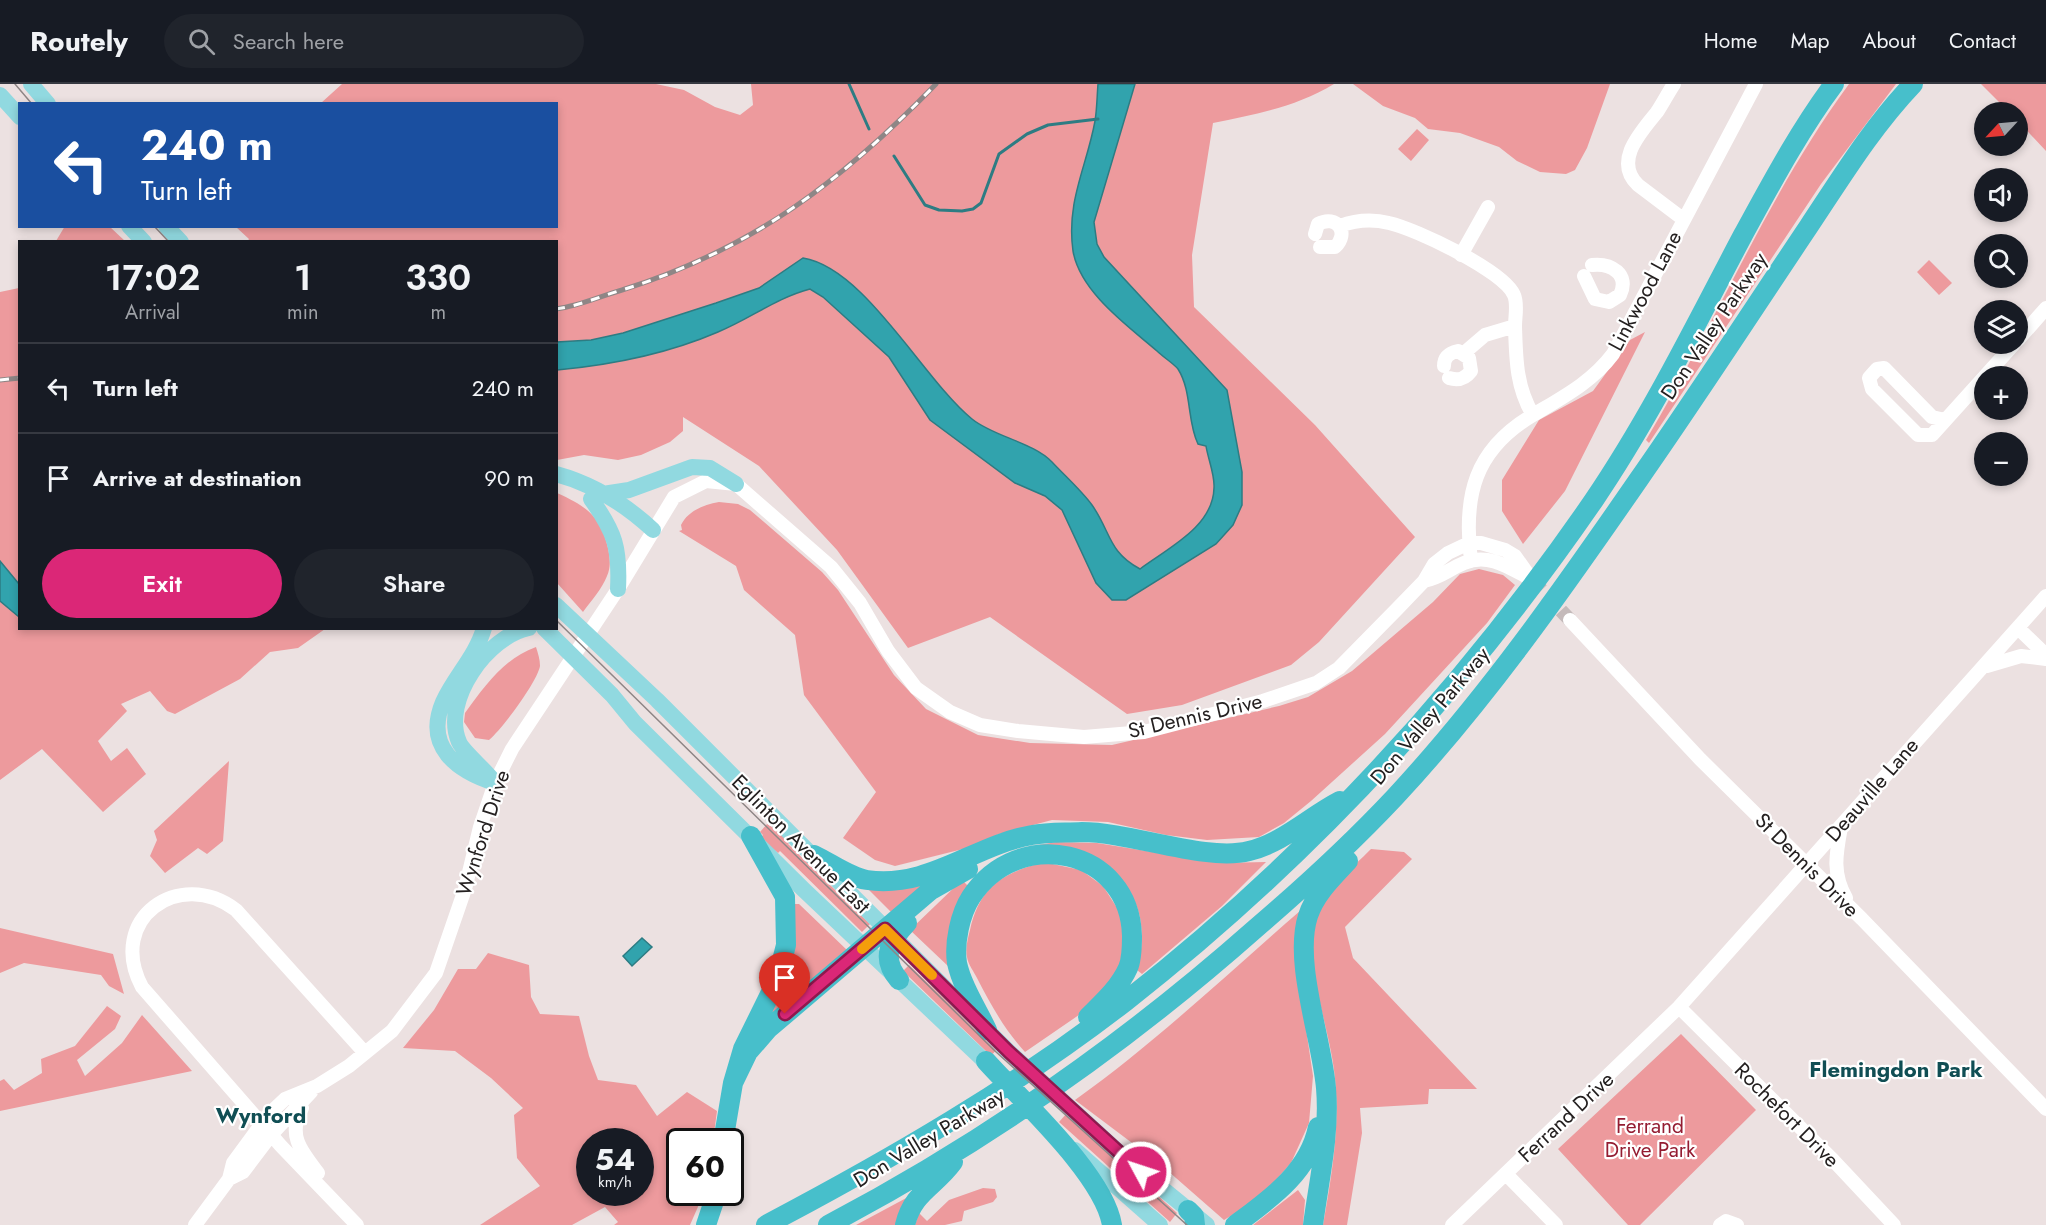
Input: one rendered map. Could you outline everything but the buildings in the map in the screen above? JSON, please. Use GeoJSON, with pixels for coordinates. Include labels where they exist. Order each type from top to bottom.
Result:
{"type":"FeatureCollection","features":[{"type":"Feature","properties":{"kind":"highway","name":"Don Valley Parkway"},"geometry":{"type":"LineString","coordinates":[[766,1225],[869,1170],[998,1092],[1124,1002],[1263,885],[1356,794],[1443,695],[1525,595],[1595,499],[1657,398],[1777,173],[1834,84]]}},
{"type":"Feature","properties":{"kind":"highway","name":"Don Valley Parkway"},"geometry":{"type":"LineString","coordinates":[[828,1225],[964,1147],[1060,1084],[1185,991],[1342,851],[1368,824],[1484,694],[1562,591],[1713,372],[1862,147],[1912,84]]}},
{"type":"Feature","properties":{"kind":"highway"},"geometry":{"type":"LineString","coordinates":[[814,855],[860,878],[885,881],[912,879],[934,873],[996,846],[1031,835],[1117,835],[1224,853],[1246,852],[1270,845],[1324,809],[1356,794]]}},
{"type":"Feature","properties":{"kind":"highway"},"geometry":{"type":"LineString","coordinates":[[1313,1225],[1328,1118],[1326,1088],[1306,968],[1304,939],[1308,915],[1317,897],[1352,856],[1368,824]]}},
{"type":"Feature","properties":{"kind":"highway"},"geometry":{"type":"LineString","coordinates":[[733,1083],[748,1052],[768,1029],[864,948],[890,933],[931,890],[985,858],[1051,834]]}},
{"type":"Feature","properties":{"kind":"highway"},"geometry":{"type":"LineString","coordinates":[[725,1128],[733,1083],[742,1049],[777,980],[786,945],[786,897],[751,836]]}},
{"type":"Feature","properties":{"kind":"highway"},"geometry":{"type":"LineString","coordinates":[[987,1030],[957,962],[959,930],[966,904],[981,882],[1005,863],[1040,853],[1071,856],[1095,869],[1115,886],[1132,919],[1130,966],[1119,986],[1038,1064]]}},
{"type":"Feature","properties":{"kind":"highway"},"geometry":{"type":"LineString","coordinates":[[890,933],[889,963],[899,980]]}},
{"type":"Feature","properties":{"kind":"highway"},"geometry":{"type":"LineString","coordinates":[[986,1061],[1089,1174],[1103,1195],[1112,1225]]}},
{"type":"Feature","properties":{"kind":"highway"},"geometry":{"type":"LineString","coordinates":[[1235,1225],[1278,1192],[1305,1160],[1316,1136],[1326,1088]]}},
{"type":"Feature","properties":{"kind":"highway"},"geometry":{"type":"LineString","coordinates":[[905,1225],[908,1211],[918,1195],[946,1171],[964,1147]]}},
{"type":"Feature","properties":{"kind":"highway"},"geometry":{"type":"LineString","coordinates":[[706,1225],[712,1206]]}},
{"type":"Feature","properties":{"kind":"main road"},"geometry":{"type":"LineString","coordinates":[[31,84],[46,102]]}},
{"type":"Feature","properties":{"kind":"main road"},"geometry":{"type":"LineString","coordinates":[[0,95],[18,115]]}},
{"type":"Feature","properties":{"kind":"main road"},"geometry":{"type":"LineString","coordinates":[[131,228],[142,240]]}},
{"type":"Feature","properties":{"kind":"main road"},"geometry":{"type":"LineString","coordinates":[[168,228],[179,240]]}},
{"type":"Feature","properties":{"kind":"main road"},"geometry":{"type":"LineString","coordinates":[[558,475],[597,496],[629,490],[692,467],[710,468],[736,484]]}},
{"type":"Feature","properties":{"kind":"main road"},"geometry":{"type":"LineString","coordinates":[[558,485],[631,509],[653,530]]}},
{"type":"Feature","properties":{"kind":"main road"},"geometry":{"type":"LineString","coordinates":[[597,496],[618,549],[618,589]]}},
{"type":"Feature","properties":{"kind":"main road","name":"Eglinton Avenue East"},"geometry":{"type":"LineString","coordinates":[[559,607],[814,855],[987,1030],[1126,1159],[1192,1217],[1207,1225]]}},
{"type":"Feature","properties":{"kind":"main road"},"geometry":{"type":"LineString","coordinates":[[483,630],[475,651],[442,704],[438,729],[442,748],[453,763],[478,777],[495,783]]}},
{"type":"Feature","properties":{"kind":"main road"},"geometry":{"type":"LineString","coordinates":[[495,783],[484,766],[460,744],[455,717],[459,699],[487,652],[519,630]]}},
{"type":"Feature","properties":{"kind":"main road","name":"Eglinton Avenue East"},"geometry":{"type":"LineString","coordinates":[[542,630],[601,684],[634,723],[864,948],[986,1061],[1073,1148],[1160,1225]]}},
{"type":"Feature","properties":{"kind":"street"},"geometry":{"type":"LineString","coordinates":[[1674,84],[1629,150],[1628,167],[1631,178],[1639,186],[1683,219]]}},
{"type":"Feature","properties":{"kind":"street","name":"Linkwood Lane"},"geometry":{"type":"LineString","coordinates":[[1471,561],[1469,543],[1472,492],[1482,463],[1500,439],[1533,415],[1575,390],[1602,368],[1626,333],[1683,219],[1756,84]]}},
{"type":"Feature","properties":{"kind":"street"},"geometry":{"type":"LineString","coordinates":[[1461,255],[1488,207]]}},
{"type":"Feature","properties":{"kind":"street"},"geometry":{"type":"LineString","coordinates":[[1326,220],[1334,221],[1340,226],[1343,234],[1341,241],[1335,247],[1317,240],[1318,224],[1326,220]]}},
{"type":"Feature","properties":{"kind":"street"},"geometry":{"type":"LineString","coordinates":[[1340,226],[1362,221],[1389,223],[1420,233],[1508,284],[1516,300],[1518,377],[1533,415]]}},
{"type":"Feature","properties":{"kind":"street"},"geometry":{"type":"LineString","coordinates":[[1602,264],[1619,272],[1623,280],[1623,288],[1615,300],[1601,302],[1590,293],[1588,271],[1602,264]]}},
{"type":"Feature","properties":{"kind":"street"},"geometry":{"type":"LineString","coordinates":[[1623,288],[1648,290]]}},
{"type":"Feature","properties":{"kind":"street"},"geometry":{"type":"LineString","coordinates":[[2028,329],[2046,310]]}},
{"type":"Feature","properties":{"kind":"street"},"geometry":{"type":"LineString","coordinates":[[1464,353],[1469,358],[1471,371],[1460,380],[1446,372],[1446,357],[1451,353],[1464,353],[1485,335],[1515,326]]}},
{"type":"Feature","properties":{"kind":"street"},"geometry":{"type":"LineString","coordinates":[[1945,420],[1932,417],[1884,368],[1877,369],[1869,378],[1872,389],[1918,435],[1923,437],[1932,435],[2005,354]]}},
{"type":"Feature","properties":{"kind":"street"},"geometry":{"type":"LineString","coordinates":[[653,530],[674,497],[706,481],[736,484]]}},
{"type":"Feature","properties":{"kind":"street","name":"St Dennis Drive"},"geometry":{"type":"LineString","coordinates":[[736,484],[831,567],[860,603],[888,651],[916,688],[950,712],[994,728],[1084,737],[1144,732],[1263,701],[1316,683],[1339,668],[1424,581],[1434,564],[1448,552],[1469,543]]}},
{"type":"Feature","properties":{"kind":"street","name":"Wynford Drive"},"geometry":{"type":"LineString","coordinates":[[229,1179],[243,1172],[271,1135],[317,1086],[392,1031],[436,973],[465,889],[480,827],[495,783],[512,749],[618,589],[653,530]]}},
{"type":"Feature","properties":{"kind":"street"},"geometry":{"type":"LineString","coordinates":[[1469,543],[1481,543],[1505,550],[1515,556],[1532,579],[1497,562],[1479,559],[1471,561]]}},
{"type":"Feature","properties":{"kind":"street","name":"St Dennis Drive"},"geometry":{"type":"LineString","coordinates":[[1424,581],[1445,576],[1471,561]]}},
{"type":"Feature","properties":{"kind":"street","name":"Deauville Lane"},"geometry":{"type":"LineString","coordinates":[[1679,1007],[2046,597]]}},
{"type":"Feature","properties":{"kind":"street","name":"St Dennis Drive"},"geometry":{"type":"LineString","coordinates":[[1570,620],[1700,759],[1862,919],[2046,1109]]}},
{"type":"Feature","properties":{"kind":"street"},"geometry":{"type":"LineString","coordinates":[[2018,628],[2046,657]]}},
{"type":"Feature","properties":{"kind":"street"},"geometry":{"type":"LineString","coordinates":[[1985,666],[2020,656],[2046,657]]}},
{"type":"Feature","properties":{"kind":"street"},"geometry":{"type":"LineString","coordinates":[[1842,824],[1835,861],[1836,877],[1846,899],[1862,919]]}},
{"type":"Feature","properties":{"kind":"street"},"geometry":{"type":"LineString","coordinates":[[355,1223],[261,1124],[151,998],[138,979],[130,950],[133,938],[146,914],[158,904],[172,897],[188,893],[209,895],[225,901],[236,910],[365,1053]]}},
{"type":"Feature","properties":{"kind":"street","name":"Ferrand Drive"},"geometry":{"type":"LineString","coordinates":[[1452,1225],[1679,1007]]}},
{"type":"Feature","properties":{"kind":"street","name":"Rochefort Drive"},"geometry":{"type":"LineString","coordinates":[[1679,1007],[1833,1160],[1894,1225]]}},
{"type":"Feature","properties":{"kind":"street"},"geometry":{"type":"LineString","coordinates":[[317,1086],[296,1120],[295,1133],[308,1160],[355,1223]]}},
{"type":"Feature","properties":{"kind":"street","name":"Wynford Drive"},"geometry":{"type":"LineString","coordinates":[[229,1179],[232,1163],[261,1124],[285,1099],[317,1086]]}},
{"type":"Feature","properties":{"kind":"street"},"geometry":{"type":"LineString","coordinates":[[1506,1174],[1556,1225]]}},
{"type":"Feature","properties":{"kind":"street"},"geometry":{"type":"LineString","coordinates":[[195,1225],[229,1179]]}},
{"type":"Feature","properties":{"kind":"street"},"geometry":{"type":"LineString","coordinates":[[1720,1225],[1726,1221],[1737,1225]]}},
{"type":"Feature","properties":{"kind":"green space"},"geometry":{"type":"Polygon","coordinates":[[[342,84],[656,84],[684,90],[715,107],[740,115],[753,105],[751,84],[1334,84],[1290,104],[1213,123],[1192,255],[1194,307],[1315,425],[1415,537],[1319,642],[1291,665],[1182,705],[1127,714],[990,617],[908,648],[837,550],[759,466],[683,417],[683,431],[670,442],[641,455],[618,460],[584,455],[558,460],[558,240],[248,240],[237,228],[558,228],[558,102],[322,102],[342,84]]]}},
{"type":"Feature","properties":{"kind":"green space"},"geometry":{"type":"Polygon","coordinates":[[[1353,84],[1610,84],[1587,148],[1575,170],[1566,174],[1540,172],[1517,161],[1499,147],[1460,133],[1428,129],[1415,118],[1383,106],[1353,84]]]}},
{"type":"Feature","properties":{"kind":"green space"},"geometry":{"type":"Polygon","coordinates":[[[1849,84],[1896,84],[1821,184],[1649,443],[1646,440],[1768,214],[1820,126],[1849,84]]]}},
{"type":"Feature","properties":{"kind":"green space"},"geometry":{"type":"Polygon","coordinates":[[[1981,84],[2046,84],[2046,151],[2028,132],[2028,102],[1999,102],[1981,84]]]}},
{"type":"Feature","properties":{"kind":"green space"},"geometry":{"type":"Polygon","coordinates":[[[1417,129],[1429,140],[1411,161],[1398,149],[1417,129]]]}},
{"type":"Feature","properties":{"kind":"green space"},"geometry":{"type":"Polygon","coordinates":[[[64,228],[111,228],[124,240],[57,240],[64,228]]]}},
{"type":"Feature","properties":{"kind":"green space"},"geometry":{"type":"Polygon","coordinates":[[[1929,260],[1952,283],[1939,295],[1917,272],[1929,260]]]}},
{"type":"Feature","properties":{"kind":"green space"},"geometry":{"type":"Polygon","coordinates":[[[18,288],[18,630],[324,630],[298,648],[270,652],[240,679],[175,714],[167,711],[150,691],[121,704],[127,711],[98,741],[111,761],[127,748],[146,774],[103,812],[42,749],[0,780],[0,292],[18,288]]]}},
{"type":"Feature","properties":{"kind":"green space"},"geometry":{"type":"Polygon","coordinates":[[[1645,332],[1565,491],[1523,544],[1502,511],[1502,480],[1539,420],[1593,391],[1630,340],[1645,332]]]}},
{"type":"Feature","properties":{"kind":"green space"},"geometry":{"type":"Polygon","coordinates":[[[558,494],[591,513],[601,528],[608,548],[610,562],[607,576],[583,612],[558,584],[558,494]]]}},
{"type":"Feature","properties":{"kind":"green space"},"geometry":{"type":"Polygon","coordinates":[[[719,502],[738,504],[750,510],[822,572],[838,590],[894,675],[926,709],[978,735],[1030,743],[1112,745],[1279,706],[1308,697],[1352,671],[1433,602],[1460,574],[1479,569],[1503,575],[1515,585],[1487,623],[1385,734],[1311,801],[1284,823],[1259,837],[1207,840],[1166,835],[1108,822],[1052,820],[999,834],[971,847],[895,866],[875,860],[843,838],[876,792],[804,695],[795,635],[744,590],[736,566],[679,531],[682,530],[681,525],[684,520],[692,512],[719,502]]]}},
{"type":"Feature","properties":{"kind":"green space"},"geometry":{"type":"Polygon","coordinates":[[[536,647],[540,666],[538,673],[519,704],[489,740],[475,738],[464,722],[465,713],[504,666],[524,652],[536,647]]]}},
{"type":"Feature","properties":{"kind":"green space"},"geometry":{"type":"Polygon","coordinates":[[[229,761],[223,841],[207,854],[198,848],[165,873],[150,856],[157,840],[154,831],[229,761]]]}},
{"type":"Feature","properties":{"kind":"green space"},"geometry":{"type":"Polygon","coordinates":[[[767,824],[772,827],[775,824],[790,842],[788,844],[870,924],[862,932],[780,851],[778,853],[760,838],[763,835],[760,832],[767,824]]]}},
{"type":"Feature","properties":{"kind":"green space"},"geometry":{"type":"Polygon","coordinates":[[[1056,842],[1097,843],[1220,863],[1266,862],[1222,906],[1142,974],[1137,970],[1142,930],[1138,910],[1129,892],[1102,877],[1040,850],[1039,845],[1056,842]]]}},
{"type":"Feature","properties":{"kind":"green space"},"geometry":{"type":"Polygon","coordinates":[[[1371,849],[1404,852],[1412,859],[1345,927],[1353,958],[1477,1089],[1429,1089],[1428,1104],[1360,1108],[1362,1133],[1347,1225],[1323,1225],[1330,1187],[1336,1128],[1336,1089],[1331,1053],[1314,974],[1312,936],[1315,920],[1325,900],[1371,849]]]}},
{"type":"Feature","properties":{"kind":"green space"},"geometry":{"type":"Polygon","coordinates":[[[1043,862],[1081,870],[1103,886],[1121,914],[1124,960],[1092,1006],[1025,1052],[1004,1026],[987,998],[966,954],[974,915],[987,892],[1005,877],[1043,862]]]}},
{"type":"Feature","properties":{"kind":"green space"},"geometry":{"type":"Polygon","coordinates":[[[962,880],[970,888],[949,967],[910,930],[962,880]]]}},
{"type":"Feature","properties":{"kind":"green space"},"geometry":{"type":"Polygon","coordinates":[[[927,881],[895,916],[864,885],[927,881]]]}},
{"type":"Feature","properties":{"kind":"green space"},"geometry":{"type":"Polygon","coordinates":[[[795,904],[799,904],[848,951],[764,1020],[794,951],[795,904]]]}},
{"type":"Feature","properties":{"kind":"green space"},"geometry":{"type":"Polygon","coordinates":[[[1300,911],[1294,948],[1313,1076],[1309,1123],[1291,1163],[1259,1199],[1224,1220],[1160,1164],[1075,1100],[1162,1032],[1300,911]]]}},
{"type":"Feature","properties":{"kind":"green space"},"geometry":{"type":"Polygon","coordinates":[[[0,928],[113,954],[124,994],[109,986],[101,975],[24,963],[0,973],[0,928]]]}},
{"type":"Feature","properties":{"kind":"green space"},"geometry":{"type":"Polygon","coordinates":[[[488,953],[529,965],[531,997],[540,1014],[579,1016],[598,1080],[636,1085],[657,1116],[687,1092],[717,1111],[715,1128],[666,1128],[666,1206],[698,1206],[690,1225],[614,1225],[618,1222],[605,1207],[572,1225],[480,1225],[540,1186],[517,1158],[514,1115],[523,1108],[491,1078],[455,1051],[403,1048],[434,1010],[458,969],[476,969],[488,953]]]}},
{"type":"Feature","properties":{"kind":"green space"},"geometry":{"type":"Polygon","coordinates":[[[909,965],[997,1049],[991,1056],[903,971],[909,965]]]}},
{"type":"Feature","properties":{"kind":"green space"},"geometry":{"type":"Polygon","coordinates":[[[107,1006],[121,1016],[115,1029],[77,1060],[85,1076],[122,1043],[142,1015],[192,1071],[0,1111],[0,1081],[4,1079],[14,1090],[42,1073],[41,1059],[75,1046],[107,1006]]]}},
{"type":"Feature","properties":{"kind":"green space","name":"Ferrand Drive Park"},"geometry":{"type":"Polygon","coordinates":[[[1681,1034],[1756,1110],[1640,1225],[1628,1225],[1558,1149],[1681,1034]]]}},
{"type":"Feature","properties":{"kind":"green space"},"geometry":{"type":"Polygon","coordinates":[[[1067,1113],[1177,1213],[1170,1222],[1059,1122],[1067,1113]]]}},
{"type":"Feature","properties":{"kind":"green space"},"geometry":{"type":"Polygon","coordinates":[[[983,1188],[995,1189],[997,1197],[993,1202],[964,1211],[962,1221],[945,1225],[915,1225],[919,1213],[927,1221],[949,1200],[983,1188]]]}},
{"type":"Feature","properties":{"kind":"green space"},"geometry":{"type":"Polygon","coordinates":[[[1298,1190],[1305,1200],[1303,1225],[1253,1225],[1298,1190]]]}},
{"type":"Feature","properties":{"kind":"green space"},"geometry":{"type":"Polygon","coordinates":[[[910,1196],[897,1225],[856,1225],[910,1196]]]}},
{"type":"Feature","properties":{"kind":"water"},"geometry":{"type":"Polygon","coordinates":[[[1098,84],[1135,84],[1094,222],[1097,244],[1104,257],[1227,390],[1242,472],[1242,505],[1233,525],[1216,544],[1126,600],[1112,600],[1096,583],[1062,510],[1045,496],[1015,483],[930,420],[889,357],[823,297],[810,289],[774,303],[718,332],[679,347],[618,362],[558,370],[558,342],[591,340],[623,333],[716,303],[759,288],[803,258],[826,266],[849,282],[871,303],[953,401],[972,419],[1035,449],[1052,462],[1092,505],[1111,541],[1122,556],[1140,569],[1198,525],[1212,502],[1214,483],[1206,446],[1198,444],[1192,426],[1185,387],[1178,369],[1107,307],[1095,294],[1077,266],[1073,251],[1072,216],[1095,121],[1098,84]]]}},
{"type":"Feature","properties":{"kind":"water"},"geometry":{"type":"Polygon","coordinates":[[[0,561],[18,583],[18,616],[0,601],[0,561]]]}},
{"type":"Feature","properties":{"kind":"water"},"geometry":{"type":"Polygon","coordinates":[[[642,938],[652,947],[632,966],[623,956],[642,938]]]}},
{"type":"Feature","properties":{"kind":"waterway"},"geometry":{"type":"LineString","coordinates":[[849,84],[869,129]]}},
{"type":"Feature","properties":{"kind":"waterway"},"geometry":{"type":"LineString","coordinates":[[894,156],[925,205],[939,210],[962,211],[973,209],[981,203],[999,154],[1027,134],[1048,125],[1098,119]]}},
{"type":"Feature","properties":{"kind":"tunnel"},"geometry":{"type":"LineString","coordinates":[[1532,580],[1570,620]]}},
{"type":"Feature","properties":{"kind":"tram line"},"geometry":{"type":"LineString","coordinates":[[15,84],[30,102]]}},
{"type":"Feature","properties":{"kind":"tram line"},"geometry":{"type":"LineString","coordinates":[[156,228],[167,240]]}},
{"type":"Feature","properties":{"kind":"tram line"},"geometry":{"type":"LineString","coordinates":[[558,622],[995,1051],[1187,1225]]}},
{"type":"Feature","properties":{"kind":"railway"},"geometry":{"type":"LineString","coordinates":[[558,309],[669,273],[713,254],[754,232],[793,208],[830,181],[901,119],[936,84]]}},
{"type":"Feature","properties":{"kind":"railway"},"geometry":{"type":"LineString","coordinates":[[0,380],[18,378]]}},
{"type":"Feature","properties":{"kind":"slow traffic"},"geometry":{"type":"LineString","coordinates":[[862,949],[885,929],[932,975]]}},
{"type":"Feature","properties":{"kind":"district","name":"Flemingdon Park"},"geometry":{"type":"Point","coordinates":[1896,1069]}},
{"type":"Feature","properties":{"kind":"district","name":"Wynford"},"geometry":{"type":"Point","coordinates":[261,1115]}},
{"type":"Feature","properties":{"kind":"route"},"geometry":{"type":"LineString","coordinates":[[785,1014],[885,929],[1009,1052],[1141,1172]]}}]}
